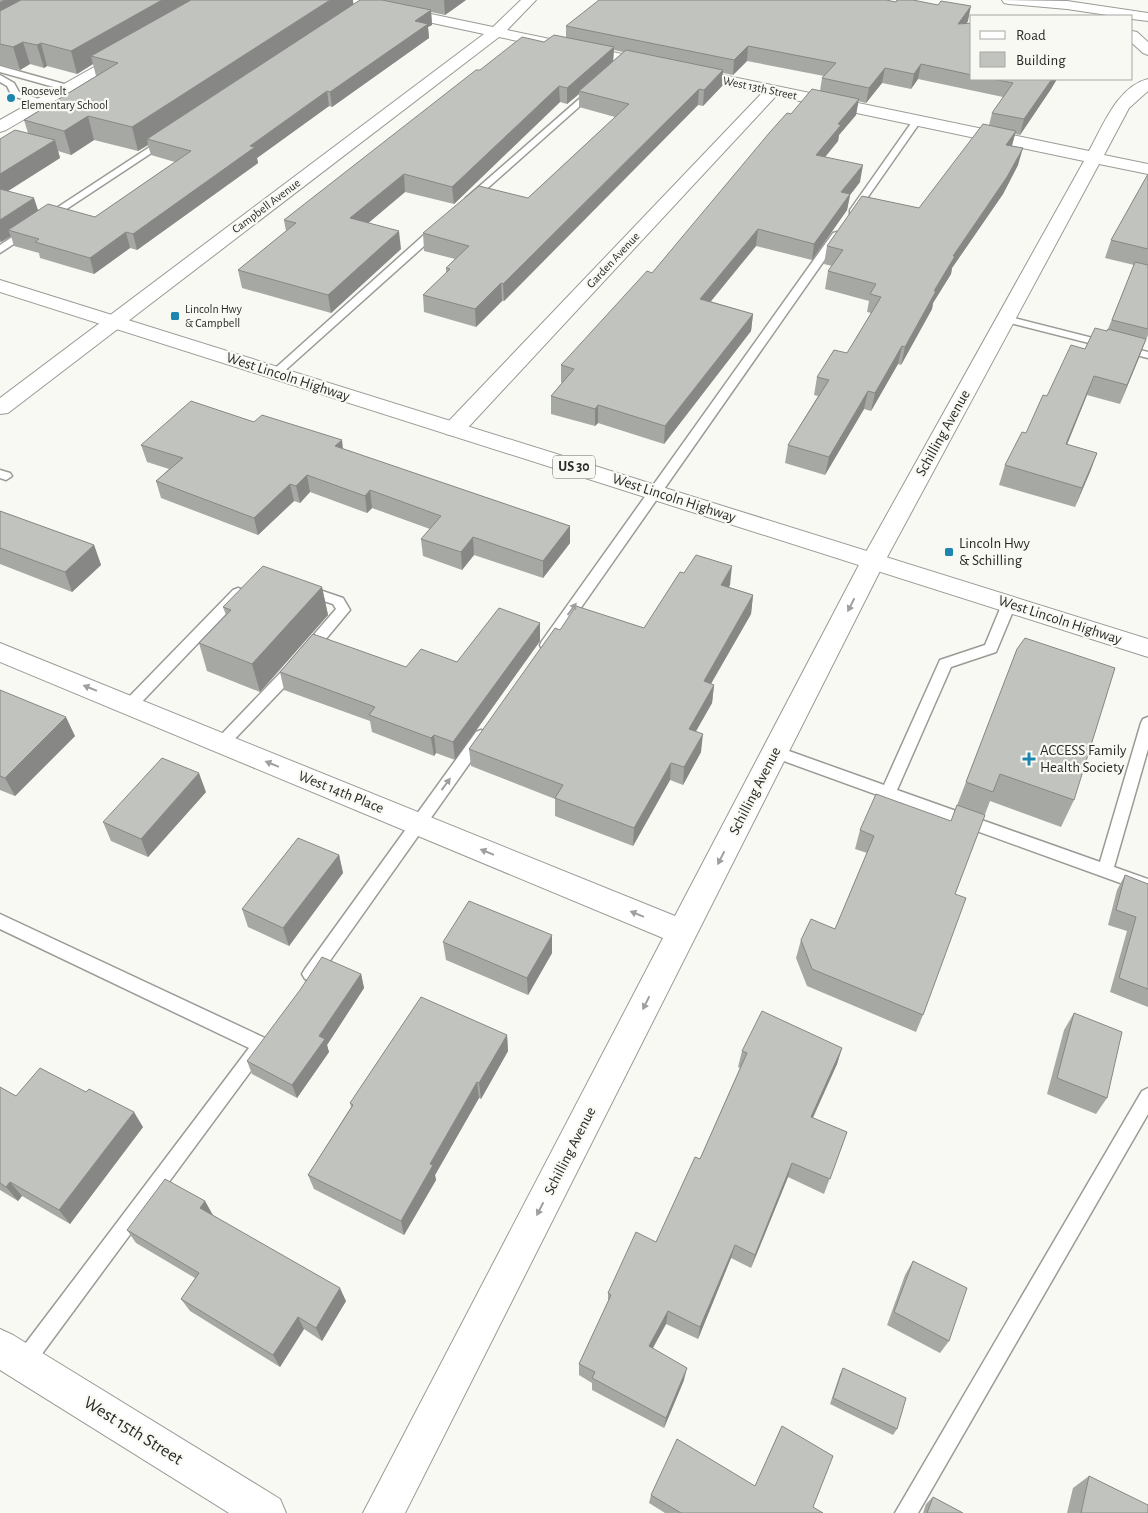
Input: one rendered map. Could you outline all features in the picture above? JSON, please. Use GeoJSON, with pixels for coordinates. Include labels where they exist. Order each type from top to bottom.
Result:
{"type":"FeatureCollection","features":[{"type":"Feature","properties":{"kind":"street","name":"Campbell Avenue"},"geometry":{"type":"LineString","coordinates":[[0,408],[496,32],[529,0]]}},
{"type":"Feature","properties":{"kind":"street"},"geometry":{"type":"LineString","coordinates":[[1009,0],[1068,2],[1148,17]]}},
{"type":"Feature","properties":{"kind":"street"},"geometry":{"type":"LineString","coordinates":[[1068,2],[1096,15]]}},
{"type":"Feature","properties":{"kind":"street","name":"West 13th Street"},"geometry":{"type":"LineString","coordinates":[[358,4],[496,32],[622,63],[773,90],[1148,169]]}},
{"type":"Feature","properties":{"kind":"street"},"geometry":{"type":"LineString","coordinates":[[1133,36],[1148,50]]}},
{"type":"Feature","properties":{"kind":"street"},"geometry":{"type":"LineString","coordinates":[[0,127],[144,44]]}},
{"type":"Feature","properties":{"kind":"street","name":"Schilling Avenue"},"geometry":{"type":"LineString","coordinates":[[383,1513],[873,561],[1122,106],[1138,90],[1148,84]]}},
{"type":"Feature","properties":{"kind":"street","name":"Garden Avenue"},"geometry":{"type":"LineString","coordinates":[[454,429],[773,90]]}},
{"type":"Feature","properties":{"kind":"street","name":"West Lincoln Highway"},"geometry":{"type":"LineString","coordinates":[[0,286],[1148,648]]}},
{"type":"Feature","properties":{"kind":"street","name":"West 14th Place"},"geometry":{"type":"LineString","coordinates":[[0,652],[682,933]]}},
{"type":"Feature","properties":{"kind":"street","name":"West 15th Street"},"geometry":{"type":"LineString","coordinates":[[11,1356],[266,1513]]}},
{"type":"Feature","properties":{"kind":"lane"},"geometry":{"type":"LineString","coordinates":[[0,69],[68,88]]}},
{"type":"Feature","properties":{"kind":"lane"},"geometry":{"type":"LineString","coordinates":[[0,78],[11,85],[9,90],[15,94],[43,102]]}},
{"type":"Feature","properties":{"kind":"lane"},"geometry":{"type":"LineString","coordinates":[[462,206],[604,80]]}},
{"type":"Feature","properties":{"kind":"lane"},"geometry":{"type":"LineString","coordinates":[[540,654],[918,121]]}},
{"type":"Feature","properties":{"kind":"lane"},"geometry":{"type":"LineString","coordinates":[[0,250],[172,136]]}},
{"type":"Feature","properties":{"kind":"lane"},"geometry":{"type":"LineString","coordinates":[[276,373],[448,220]]}},
{"type":"Feature","properties":{"kind":"lane"},"geometry":{"type":"LineString","coordinates":[[1006,319],[1148,355]]}},
{"type":"Feature","properties":{"kind":"lane"},"geometry":{"type":"LineString","coordinates":[[130,705],[247,584]]}},
{"type":"Feature","properties":{"kind":"lane"},"geometry":{"type":"LineString","coordinates":[[222,743],[290,672],[343,610],[338,602],[294,586]]}},
{"type":"Feature","properties":{"kind":"lane"},"geometry":{"type":"LineString","coordinates":[[888,793],[945,664],[991,648],[1009,604]]}},
{"type":"Feature","properties":{"kind":"lane"},"geometry":{"type":"LineString","coordinates":[[1105,871],[1148,722]]}},
{"type":"Feature","properties":{"kind":"lane"},"geometry":{"type":"LineString","coordinates":[[300,990],[488,727]]}},
{"type":"Feature","properties":{"kind":"lane"},"geometry":{"type":"LineString","coordinates":[[775,752],[1148,886]]}},
{"type":"Feature","properties":{"kind":"lane"},"geometry":{"type":"LineString","coordinates":[[0,921],[261,1045]]}},
{"type":"Feature","properties":{"kind":"lane"},"geometry":{"type":"LineString","coordinates":[[11,1356],[272,1030]]}},
{"type":"Feature","properties":{"kind":"lane"},"geometry":{"type":"LineString","coordinates":[[906,1513],[1148,1097]]}},
{"type":"Feature","properties":{"kind":"building"},"geometry":{"type":"Polygon","coordinates":[[[21,0],[162,0],[71,51],[41,43],[37,45],[23,42],[13,47],[0,44],[0,11],[21,0]]]}},
{"type":"Feature","properties":{"kind":"building"},"geometry":{"type":"Polygon","coordinates":[[[191,0],[330,0],[132,127],[88,116],[64,131],[24,120],[118,63],[91,56],[191,0]]]}},
{"type":"Feature","properties":{"kind":"building"},"geometry":{"type":"Polygon","coordinates":[[[360,0],[382,0],[431,10],[415,21],[428,24],[330,92],[327,91],[250,146],[255,147],[133,234],[126,232],[90,258],[35,242],[39,239],[8,230],[48,204],[95,217],[191,151],[147,139],[360,0]]]}},
{"type":"Feature","properties":{"kind":"building"},"geometry":{"type":"Polygon","coordinates":[[[599,0],[886,0],[896,2],[897,0],[913,0],[938,5],[941,1],[971,6],[958,24],[970,23],[970,75],[921,64],[914,74],[885,68],[869,88],[822,78],[836,63],[748,46],[734,60],[566,26],[599,0]]]}},
{"type":"Feature","properties":{"kind":"building"},"geometry":{"type":"Polygon","coordinates":[[[554,35],[614,47],[567,88],[559,86],[452,187],[404,174],[350,218],[399,231],[328,295],[238,270],[296,223],[284,220],[476,70],[480,70],[522,37],[544,42],[554,35]]]}},
{"type":"Feature","properties":{"kind":"building"},"geometry":{"type":"Polygon","coordinates":[[[626,50],[723,70],[704,90],[699,89],[503,284],[501,283],[475,309],[423,295],[450,269],[446,268],[469,246],[423,233],[479,186],[528,198],[629,104],[579,91],[626,50]]]}},
{"type":"Feature","properties":{"kind":"building"},"geometry":{"type":"Polygon","coordinates":[[[997,80],[1051,80],[1024,119],[992,113],[1013,83],[997,80]]]}},
{"type":"Feature","properties":{"kind":"building"},"geometry":{"type":"Polygon","coordinates":[[[812,89],[859,99],[838,124],[841,125],[816,155],[863,165],[841,192],[850,194],[814,244],[758,229],[700,299],[753,314],[665,426],[598,405],[595,409],[551,396],[574,369],[561,365],[647,271],[652,273],[770,132],[787,113],[791,114],[812,89]]]}},
{"type":"Feature","properties":{"kind":"building"},"geometry":{"type":"Polygon","coordinates":[[[983,124],[1016,131],[1006,145],[1023,148],[1007,177],[953,256],[955,256],[934,291],[936,291],[905,347],[902,346],[875,393],[868,391],[829,457],[788,445],[829,380],[817,377],[834,350],[847,353],[881,297],[870,294],[876,284],[828,271],[843,250],[827,246],[862,196],[919,208],[983,124]]]}},
{"type":"Feature","properties":{"kind":"building"},"geometry":{"type":"Polygon","coordinates":[[[15,130],[55,140],[0,174],[0,139],[15,130]]]}},
{"type":"Feature","properties":{"kind":"building"},"geometry":{"type":"Polygon","coordinates":[[[1148,174],[1148,249],[1111,240],[1148,174]]]}},
{"type":"Feature","properties":{"kind":"building"},"geometry":{"type":"Polygon","coordinates":[[[0,189],[34,198],[0,220],[0,189]]]}},
{"type":"Feature","properties":{"kind":"building"},"geometry":{"type":"Polygon","coordinates":[[[1135,262],[1148,265],[1148,329],[1112,320],[1135,262]]]}},
{"type":"Feature","properties":{"kind":"building"},"geometry":{"type":"Polygon","coordinates":[[[1095,328],[1107,331],[1108,329],[1146,339],[1127,385],[1094,376],[1066,444],[1097,453],[1082,488],[1005,465],[1022,432],[1026,433],[1043,395],[1047,396],[1071,345],[1085,349],[1095,328]]]}},
{"type":"Feature","properties":{"kind":"building"},"geometry":{"type":"Polygon","coordinates":[[[191,401],[254,422],[262,415],[342,440],[335,446],[570,526],[543,561],[473,537],[461,552],[421,539],[441,516],[370,490],[365,496],[307,475],[296,486],[290,484],[254,518],[156,481],[183,458],[141,445],[191,401]]]}},
{"type":"Feature","properties":{"kind":"building"},"geometry":{"type":"Polygon","coordinates":[[[0,511],[94,545],[65,572],[0,548],[0,511]]]}},
{"type":"Feature","properties":{"kind":"building"},"geometry":{"type":"Polygon","coordinates":[[[696,555],[732,566],[721,585],[753,595],[704,681],[714,685],[689,729],[703,734],[684,767],[671,763],[634,828],[555,798],[563,785],[469,749],[555,628],[560,630],[576,606],[644,628],[680,572],[684,573],[696,555]]]}},
{"type":"Feature","properties":{"kind":"building"},"geometry":{"type":"Polygon","coordinates":[[[263,566],[322,587],[252,664],[199,643],[231,610],[223,607],[263,566]]]}},
{"type":"Feature","properties":{"kind":"building"},"geometry":{"type":"Polygon","coordinates":[[[499,608],[540,623],[453,742],[434,735],[431,738],[369,715],[375,707],[280,672],[313,634],[406,667],[421,649],[457,662],[499,608]]]}},
{"type":"Feature","properties":{"kind":"building","name":"ACCESS Family Health Society"},"geometry":{"type":"Polygon","coordinates":[[[1025,638],[1115,668],[1074,800],[1000,774],[993,792],[966,782],[1017,649],[1025,638]]]}},
{"type":"Feature","properties":{"kind":"building"},"geometry":{"type":"Polygon","coordinates":[[[0,690],[66,717],[5,778],[0,776],[0,690]]]}},
{"type":"Feature","properties":{"kind":"building"},"geometry":{"type":"Polygon","coordinates":[[[162,758],[199,773],[141,839],[103,822],[162,758]]]}},
{"type":"Feature","properties":{"kind":"building"},"geometry":{"type":"Polygon","coordinates":[[[876,794],[951,821],[957,805],[985,815],[955,894],[966,898],[923,1015],[812,969],[801,940],[811,919],[835,929],[874,836],[860,830],[876,794]]]}},
{"type":"Feature","properties":{"kind":"building"},"geometry":{"type":"Polygon","coordinates":[[[298,838],[339,855],[283,928],[242,909],[298,838]]]}},
{"type":"Feature","properties":{"kind":"building"},"geometry":{"type":"Polygon","coordinates":[[[1125,875],[1148,884],[1148,989],[1119,978],[1136,917],[1116,910],[1125,875]]]}},
{"type":"Feature","properties":{"kind":"building"},"geometry":{"type":"Polygon","coordinates":[[[469,901],[552,935],[527,978],[443,942],[469,901]]]}},
{"type":"Feature","properties":{"kind":"building"},"geometry":{"type":"Polygon","coordinates":[[[322,957],[361,974],[319,1036],[325,1039],[292,1085],[247,1061],[322,957]]]}},
{"type":"Feature","properties":{"kind":"building"},"geometry":{"type":"Polygon","coordinates":[[[421,997],[507,1035],[479,1083],[477,1082],[430,1164],[433,1165],[401,1221],[308,1175],[353,1105],[350,1103],[421,997]]]}},
{"type":"Feature","properties":{"kind":"building"},"geometry":{"type":"Polygon","coordinates":[[[762,1011],[842,1048],[811,1117],[847,1132],[830,1179],[792,1163],[755,1255],[735,1245],[700,1327],[668,1311],[649,1346],[687,1368],[666,1418],[592,1378],[595,1372],[579,1364],[611,1295],[608,1293],[636,1232],[656,1242],[695,1157],[700,1159],[747,1053],[742,1051],[762,1011]]]}},
{"type":"Feature","properties":{"kind":"building"},"geometry":{"type":"Polygon","coordinates":[[[1074,1013],[1122,1032],[1107,1098],[1057,1078],[1074,1013]]]}},
{"type":"Feature","properties":{"kind":"building"},"geometry":{"type":"Polygon","coordinates":[[[40,1068],[86,1092],[89,1089],[134,1112],[59,1210],[10,1182],[6,1187],[0,1183],[0,1087],[16,1096],[40,1068]]]}},
{"type":"Feature","properties":{"kind":"building"},"geometry":{"type":"Polygon","coordinates":[[[165,1179],[205,1201],[200,1208],[340,1288],[316,1328],[298,1317],[273,1355],[181,1299],[199,1273],[127,1230],[165,1179]]]}},
{"type":"Feature","properties":{"kind":"building"},"geometry":{"type":"Polygon","coordinates":[[[913,1261],[967,1288],[949,1341],[894,1312],[913,1261]]]}},
{"type":"Feature","properties":{"kind":"building"},"geometry":{"type":"Polygon","coordinates":[[[843,1368],[906,1398],[897,1429],[833,1398],[843,1368]]]}},
{"type":"Feature","properties":{"kind":"building"},"geometry":{"type":"Polygon","coordinates":[[[782,1426],[833,1456],[813,1507],[823,1513],[681,1513],[651,1495],[677,1439],[755,1486],[782,1426]]]}},
{"type":"Feature","properties":{"kind":"building"},"geometry":{"type":"Polygon","coordinates":[[[1089,1476],[1148,1505],[1148,1513],[1081,1513],[1089,1476]]]}},
{"type":"Feature","properties":{"kind":"building"},"geometry":{"type":"Polygon","coordinates":[[[933,1497],[963,1513],[927,1513],[933,1497]]]}},
{"type":"Feature","properties":{"kind":"place","name":"Roosevelt Elementary School"},"geometry":{"type":"Point","coordinates":[11,98]}},
{"type":"Feature","properties":{"kind":"place","name":"Lincoln Hwy & Campbell"},"geometry":{"type":"Point","coordinates":[175,316]}},
{"type":"Feature","properties":{"kind":"place","name":"Lincoln Hwy & Schilling"},"geometry":{"type":"Point","coordinates":[949,552]}},
{"type":"Feature","properties":{"kind":"place","name":"ACCESS Family Health Society"},"geometry":{"type":"Point","coordinates":[1029,759]}}]}
